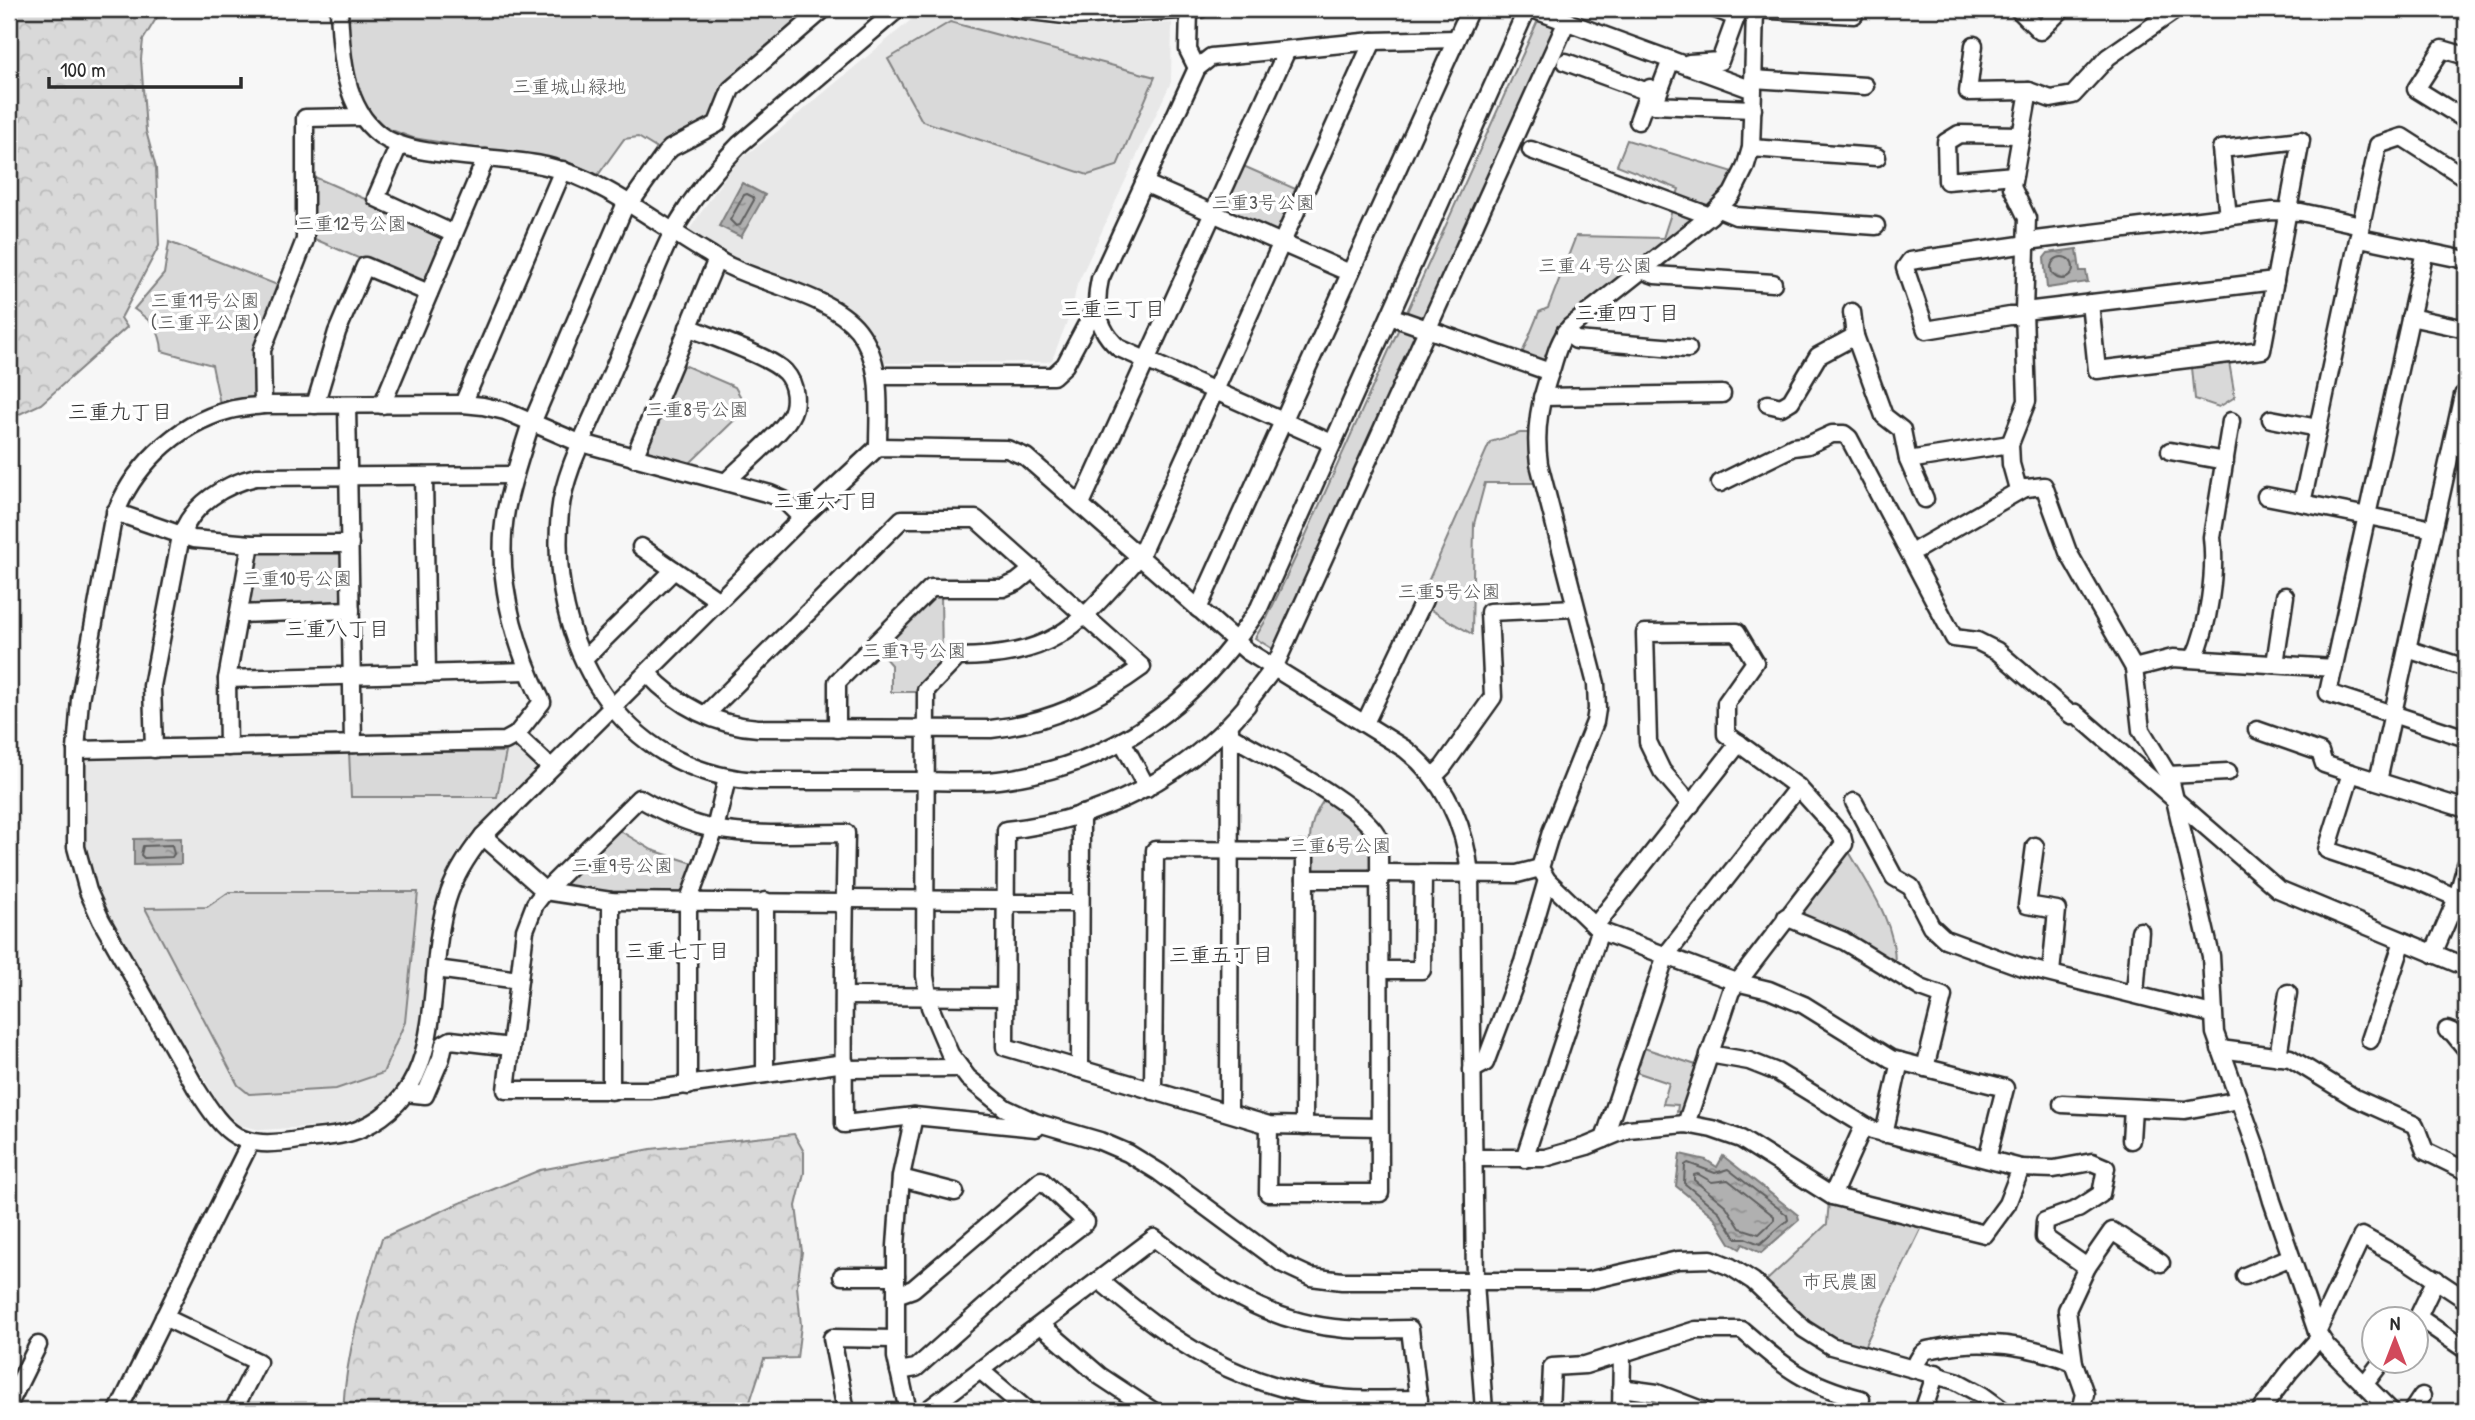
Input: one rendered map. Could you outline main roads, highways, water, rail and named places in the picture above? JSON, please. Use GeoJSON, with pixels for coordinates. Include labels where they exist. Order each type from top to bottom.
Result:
{"type":"FeatureCollection","features":[{"type":"Feature","properties":{"kind":"water"},"geometry":{"type":"Polygon","coordinates":[[[742,183],[765,195],[741,237],[719,226],[742,183]]]}},
{"type":"Feature","properties":{"kind":"water"},"geometry":{"type":"Polygon","coordinates":[[[2077,249],[2080,271],[2086,271],[2088,282],[2047,288],[2044,258],[2048,253],[2077,249]]]}},
{"type":"Feature","properties":{"kind":"water"},"geometry":{"type":"Polygon","coordinates":[[[181,838],[181,864],[134,865],[134,839],[181,838]]]}},
{"type":"Feature","properties":{"kind":"water"},"geometry":{"type":"Polygon","coordinates":[[[1680,1154],[1706,1160],[1717,1167],[1723,1156],[1798,1215],[1799,1220],[1761,1253],[1743,1244],[1740,1249],[1730,1243],[1714,1217],[1676,1186],[1680,1154]]]}},
{"type":"Feature","properties":{"kind":"district","name":"三重三丁目"},"geometry":{"type":"Point","coordinates":[1113,308]}},
{"type":"Feature","properties":{"kind":"district","name":"三重四丁目"},"geometry":{"type":"Point","coordinates":[1627,312]}},
{"type":"Feature","properties":{"kind":"district","name":"三重九丁目"},"geometry":{"type":"Point","coordinates":[120,411]}},
{"type":"Feature","properties":{"kind":"district","name":"三重六丁目"},"geometry":{"type":"Point","coordinates":[826,500]}},
{"type":"Feature","properties":{"kind":"district","name":"三重八丁目"},"geometry":{"type":"Point","coordinates":[337,628]}},
{"type":"Feature","properties":{"kind":"district","name":"三重七丁目"},"geometry":{"type":"Point","coordinates":[677,950]}},
{"type":"Feature","properties":{"kind":"district","name":"三重五丁目"},"geometry":{"type":"Point","coordinates":[1221,954]}},
{"type":"Feature","properties":{"kind":"park label","name":"三重城山緑地"},"geometry":{"type":"Point","coordinates":[569,86]}},
{"type":"Feature","properties":{"kind":"park label","name":"三重3号公園"},"geometry":{"type":"Point","coordinates":[1263,202]}},
{"type":"Feature","properties":{"kind":"park label","name":"三重12号公園"},"geometry":{"type":"Point","coordinates":[351,223]}},
{"type":"Feature","properties":{"kind":"park label","name":"三重４号公園"},"geometry":{"type":"Point","coordinates":[1595,265]}},
{"type":"Feature","properties":{"kind":"park label","name":"三重11号公園 (三重平公園)"},"geometry":{"type":"Point","coordinates":[205,311]}},
{"type":"Feature","properties":{"kind":"park label","name":"三重8号公園"},"geometry":{"type":"Point","coordinates":[697,409]}},
{"type":"Feature","properties":{"kind":"park label","name":"三重10号公園"},"geometry":{"type":"Point","coordinates":[297,578]}},
{"type":"Feature","properties":{"kind":"park label","name":"三重5号公園"},"geometry":{"type":"Point","coordinates":[1449,591]}},
{"type":"Feature","properties":{"kind":"park label","name":"三重7号公園"},"geometry":{"type":"Point","coordinates":[914,650]}},
{"type":"Feature","properties":{"kind":"park label","name":"三重6号公園"},"geometry":{"type":"Point","coordinates":[1340,845]}},
{"type":"Feature","properties":{"kind":"park label","name":"三重9号公園"},"geometry":{"type":"Point","coordinates":[622,865]}},
{"type":"Feature","properties":{"kind":"park label","name":"市民農園"},"geometry":{"type":"Point","coordinates":[1840,1281]}}]}
